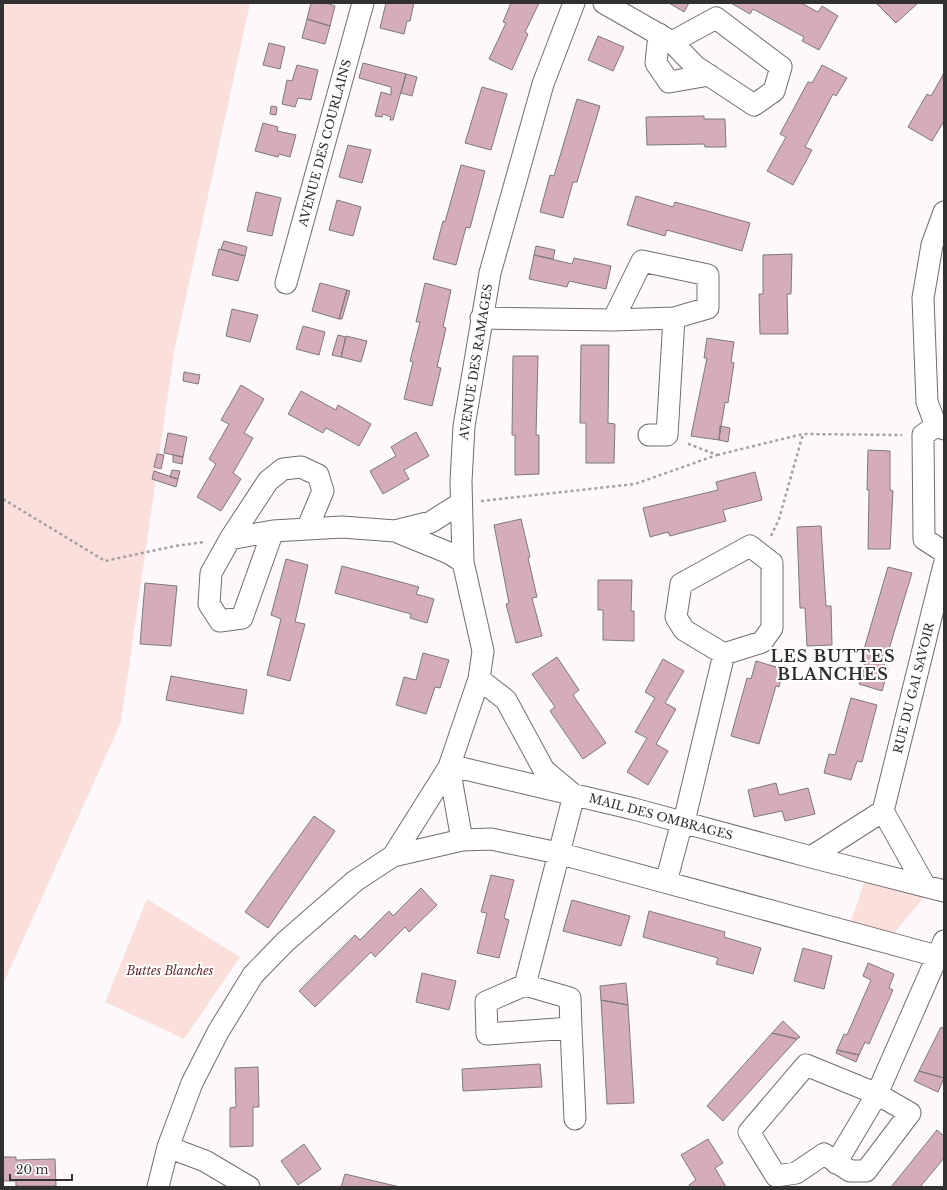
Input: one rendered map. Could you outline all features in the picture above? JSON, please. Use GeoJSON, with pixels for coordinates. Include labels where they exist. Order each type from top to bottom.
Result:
{"type":"FeatureCollection","features":[{"type":"Feature","properties":{"kind":"street","name":"AVENUE DES COURLAINS"},"geometry":{"type":"LineString","coordinates":[[286,283],[363,3]]}},
{"type":"Feature","properties":{"kind":"street","name":"AVENUE DES RAMAGES"},"geometry":{"type":"LineString","coordinates":[[393,856],[449,767],[479,679],[483,651],[463,562],[461,503],[464,426],[481,318],[490,273],[543,84],[574,3]]}},
{"type":"Feature","properties":{"kind":"street"},"geometry":{"type":"LineString","coordinates":[[604,3],[666,38],[695,66],[709,75],[754,104],[774,90],[781,66],[716,18],[666,38],[656,63],[669,82],[709,75]]}},
{"type":"Feature","properties":{"kind":"street"},"geometry":{"type":"LineString","coordinates":[[944,212],[932,245],[923,298],[926,402],[934,430],[924,539],[944,552]]}},
{"type":"Feature","properties":{"kind":"street"},"geometry":{"type":"LineString","coordinates":[[481,318],[613,320],[674,318],[708,308],[708,275],[642,261],[613,320]]}},
{"type":"Feature","properties":{"kind":"street"},"geometry":{"type":"LineString","coordinates":[[658,435],[674,318]]}},
{"type":"Feature","properties":{"kind":"street"},"geometry":{"type":"LineString","coordinates":[[274,531],[242,618],[220,621],[209,604],[211,573],[230,539],[268,481],[283,469],[301,467],[318,475],[323,491],[307,529]]}},
{"type":"Feature","properties":{"kind":"street"},"geometry":{"type":"LineString","coordinates":[[395,531],[431,522],[461,503]]}},
{"type":"Feature","properties":{"kind":"street"},"geometry":{"type":"LineString","coordinates":[[230,539],[274,531],[342,527],[395,531],[449,553],[463,562]]}},
{"type":"Feature","properties":{"kind":"street"},"geometry":{"type":"LineString","coordinates":[[750,546],[772,563],[772,628],[762,642],[724,654],[684,630],[676,617],[681,584],[750,546]]}},
{"type":"Feature","properties":{"kind":"street","name":"RUE DU GAI SAVOIR"},"geometry":{"type":"LineString","coordinates":[[883,811],[944,565]]}},
{"type":"Feature","properties":{"kind":"street"},"geometry":{"type":"LineString","coordinates":[[666,882],[686,812],[724,654]]}},
{"type":"Feature","properties":{"kind":"street"},"geometry":{"type":"LineString","coordinates":[[479,679],[506,700],[544,770],[574,795],[525,985]]}},
{"type":"Feature","properties":{"kind":"street"},"geometry":{"type":"LineString","coordinates":[[449,767],[462,840]]}},
{"type":"Feature","properties":{"kind":"street","name":"MAIL DES OMBRAGES"},"geometry":{"type":"LineString","coordinates":[[449,767],[461,768],[574,795],[935,888]]}},
{"type":"Feature","properties":{"kind":"street"},"geometry":{"type":"LineString","coordinates":[[811,857],[883,811],[935,888]]}},
{"type":"Feature","properties":{"kind":"street"},"geometry":{"type":"LineString","coordinates":[[158,1187],[168,1147],[192,1083],[218,1032],[253,975],[285,942],[355,881],[393,856],[462,840],[491,839],[558,853],[942,952],[877,1094],[836,1163]]}},
{"type":"Feature","properties":{"kind":"street"},"geometry":{"type":"LineString","coordinates":[[571,1028],[487,1034],[486,1002],[525,985],[570,998],[575,1119]]}},
{"type":"Feature","properties":{"kind":"street"},"geometry":{"type":"LineString","coordinates":[[806,1066],[877,1094],[910,1113],[866,1171],[850,1171],[824,1154],[796,1173],[776,1176],[749,1132],[806,1066]]}},
{"type":"Feature","properties":{"kind":"street"},"geometry":{"type":"LineString","coordinates":[[168,1147],[205,1161],[249,1187]]}},
{"type":"Feature","properties":{"kind":"path"},"geometry":{"type":"LineString","coordinates":[[461,503],[635,484],[717,456],[803,434],[856,436],[934,430]]}},
{"type":"Feature","properties":{"kind":"path"},"geometry":{"type":"LineString","coordinates":[[779,519],[803,434]]}},
{"type":"Feature","properties":{"kind":"path"},"geometry":{"type":"LineString","coordinates":[[658,435],[717,456]]}},
{"type":"Feature","properties":{"kind":"path"},"geometry":{"type":"LineString","coordinates":[[3,498],[105,561],[175,546],[230,539]]}},
{"type":"Feature","properties":{"kind":"green space"},"geometry":{"type":"Polygon","coordinates":[[[3,3],[250,3],[174,352],[121,722],[3,984],[3,3]]]}},
{"type":"Feature","properties":{"kind":"green space"},"geometry":{"type":"Polygon","coordinates":[[[865,880],[925,896],[894,933],[851,921],[865,880]]]}},
{"type":"Feature","properties":{"kind":"green space","name":"Buttes Blanches"},"geometry":{"type":"Polygon","coordinates":[[[147,899],[240,957],[184,1039],[105,1002],[147,899]]]}},
{"type":"Feature","properties":{"kind":"building"},"geometry":{"type":"Polygon","coordinates":[[[311,3],[325,3],[335,6],[330,26],[307,19],[311,3]]]}},
{"type":"Feature","properties":{"kind":"building"},"geometry":{"type":"Polygon","coordinates":[[[386,3],[414,3],[410,21],[407,21],[404,34],[380,28],[386,3]]]}},
{"type":"Feature","properties":{"kind":"building"},"geometry":{"type":"Polygon","coordinates":[[[511,3],[539,3],[525,32],[528,34],[512,70],[489,59],[506,23],[503,22],[511,3]]]}},
{"type":"Feature","properties":{"kind":"building"},"geometry":{"type":"Polygon","coordinates":[[[669,3],[689,3],[684,12],[669,3]]]}},
{"type":"Feature","properties":{"kind":"building"},"geometry":{"type":"Polygon","coordinates":[[[731,3],[801,3],[818,12],[822,6],[838,16],[819,50],[802,41],[804,37],[753,9],[750,14],[731,3]]]}},
{"type":"Feature","properties":{"kind":"building"},"geometry":{"type":"Polygon","coordinates":[[[876,3],[918,3],[896,23],[876,3]]]}},
{"type":"Feature","properties":{"kind":"building"},"geometry":{"type":"Polygon","coordinates":[[[307,19],[330,26],[325,44],[302,38],[307,19]]]}},
{"type":"Feature","properties":{"kind":"building"},"geometry":{"type":"Polygon","coordinates":[[[598,36],[624,47],[613,71],[588,60],[598,36]]]}},
{"type":"Feature","properties":{"kind":"building"},"geometry":{"type":"Polygon","coordinates":[[[269,43],[285,47],[280,69],[263,65],[269,43]]]}},
{"type":"Feature","properties":{"kind":"building"},"geometry":{"type":"Polygon","coordinates":[[[363,63],[406,74],[393,120],[390,120],[391,117],[383,114],[382,117],[375,116],[381,92],[391,95],[391,87],[359,78],[363,63]]]}},
{"type":"Feature","properties":{"kind":"building"},"geometry":{"type":"Polygon","coordinates":[[[297,65],[318,70],[311,100],[298,98],[295,107],[282,104],[287,80],[292,81],[297,65]]]}},
{"type":"Feature","properties":{"kind":"building"},"geometry":{"type":"Polygon","coordinates":[[[822,65],[847,78],[836,96],[833,94],[805,147],[812,150],[793,185],[767,171],[786,137],[780,134],[808,82],[812,83],[822,65]]]}},
{"type":"Feature","properties":{"kind":"building"},"geometry":{"type":"Polygon","coordinates":[[[944,73],[944,121],[932,141],[908,127],[927,94],[931,96],[944,73]]]}},
{"type":"Feature","properties":{"kind":"building"},"geometry":{"type":"Polygon","coordinates":[[[406,74],[417,77],[412,96],[401,93],[406,74]]]}},
{"type":"Feature","properties":{"kind":"building"},"geometry":{"type":"Polygon","coordinates":[[[482,87],[507,94],[491,150],[465,143],[482,87]]]}},
{"type":"Feature","properties":{"kind":"building"},"geometry":{"type":"Polygon","coordinates":[[[577,99],[600,106],[577,182],[573,182],[563,218],[540,212],[550,175],[554,176],[577,99]]]}},
{"type":"Feature","properties":{"kind":"building"},"geometry":{"type":"Polygon","coordinates":[[[271,106],[277,107],[276,115],[270,114],[271,106]]]}},
{"type":"Feature","properties":{"kind":"building"},"geometry":{"type":"Polygon","coordinates":[[[704,116],[704,119],[725,119],[726,147],[705,147],[704,144],[647,145],[646,117],[704,116]]]}},
{"type":"Feature","properties":{"kind":"building"},"geometry":{"type":"Polygon","coordinates":[[[263,123],[278,127],[277,131],[296,135],[290,157],[279,154],[278,157],[255,151],[263,123]]]}},
{"type":"Feature","properties":{"kind":"building"},"geometry":{"type":"Polygon","coordinates":[[[348,145],[371,150],[362,183],[339,177],[348,145]]]}},
{"type":"Feature","properties":{"kind":"building"},"geometry":{"type":"Polygon","coordinates":[[[461,165],[485,171],[470,228],[466,227],[456,265],[433,259],[443,221],[445,222],[461,165]]]}},
{"type":"Feature","properties":{"kind":"building"},"geometry":{"type":"Polygon","coordinates":[[[256,192],[281,198],[272,236],[247,231],[256,192]]]}},
{"type":"Feature","properties":{"kind":"building"},"geometry":{"type":"Polygon","coordinates":[[[636,196],[673,207],[675,202],[750,223],[742,251],[667,230],[665,236],[627,225],[636,196]]]}},
{"type":"Feature","properties":{"kind":"building"},"geometry":{"type":"Polygon","coordinates":[[[337,200],[361,207],[353,236],[329,230],[337,200]]]}},
{"type":"Feature","properties":{"kind":"building"},"geometry":{"type":"Polygon","coordinates":[[[224,241],[247,247],[245,256],[221,249],[224,241]]]}},
{"type":"Feature","properties":{"kind":"building"},"geometry":{"type":"Polygon","coordinates":[[[536,246],[555,250],[553,259],[534,255],[536,246]]]}},
{"type":"Feature","properties":{"kind":"building"},"geometry":{"type":"Polygon","coordinates":[[[219,249],[245,256],[238,281],[212,275],[219,249]]]}},
{"type":"Feature","properties":{"kind":"building"},"geometry":{"type":"Polygon","coordinates":[[[792,254],[791,294],[787,294],[788,334],[760,334],[759,294],[763,294],[763,255],[792,254]]]}},
{"type":"Feature","properties":{"kind":"building"},"geometry":{"type":"Polygon","coordinates":[[[534,255],[572,264],[574,258],[611,266],[606,289],[569,281],[567,287],[529,279],[534,255]]]}},
{"type":"Feature","properties":{"kind":"building"},"geometry":{"type":"Polygon","coordinates":[[[320,283],[347,290],[339,319],[312,311],[320,283]]]}},
{"type":"Feature","properties":{"kind":"building"},"geometry":{"type":"Polygon","coordinates":[[[425,283],[451,290],[443,327],[446,328],[437,367],[441,368],[432,406],[404,399],[413,362],[410,361],[420,322],[416,322],[425,283]]]}},
{"type":"Feature","properties":{"kind":"building"},"geometry":{"type":"Polygon","coordinates":[[[347,290],[350,291],[342,319],[339,319],[347,290]]]}},
{"type":"Feature","properties":{"kind":"building"},"geometry":{"type":"Polygon","coordinates":[[[232,309],[258,315],[250,342],[226,336],[232,309]]]}},
{"type":"Feature","properties":{"kind":"building"},"geometry":{"type":"Polygon","coordinates":[[[303,326],[325,332],[319,355],[296,349],[303,326]]]}},
{"type":"Feature","properties":{"kind":"building"},"geometry":{"type":"Polygon","coordinates":[[[338,335],[346,337],[341,357],[332,355],[338,335]]]}},
{"type":"Feature","properties":{"kind":"building"},"geometry":{"type":"Polygon","coordinates":[[[346,336],[367,341],[361,362],[341,357],[346,336]]]}},
{"type":"Feature","properties":{"kind":"building"},"geometry":{"type":"Polygon","coordinates":[[[707,338],[734,342],[731,362],[734,363],[728,403],[725,402],[719,440],[691,436],[707,358],[704,358],[707,338]]]}},
{"type":"Feature","properties":{"kind":"building"},"geometry":{"type":"Polygon","coordinates":[[[581,345],[609,345],[608,423],[615,424],[614,463],[586,463],[586,423],[580,423],[581,345]]]}},
{"type":"Feature","properties":{"kind":"building"},"geometry":{"type":"Polygon","coordinates":[[[513,356],[538,356],[536,435],[539,435],[539,474],[515,475],[515,435],[512,435],[513,356]]]}},
{"type":"Feature","properties":{"kind":"building"},"geometry":{"type":"Polygon","coordinates":[[[184,372],[200,375],[198,384],[183,381],[184,372]]]}},
{"type":"Feature","properties":{"kind":"building"},"geometry":{"type":"Polygon","coordinates":[[[241,385],[264,399],[244,433],[253,438],[233,473],[241,479],[221,511],[197,497],[216,464],[209,459],[229,424],[221,420],[241,385]]]}},
{"type":"Feature","properties":{"kind":"building"},"geometry":{"type":"Polygon","coordinates":[[[301,391],[336,410],[338,405],[371,424],[359,446],[326,428],[323,433],[288,414],[301,391]]]}},
{"type":"Feature","properties":{"kind":"building"},"geometry":{"type":"Polygon","coordinates":[[[720,426],[730,428],[728,442],[719,440],[720,426]]]}},
{"type":"Feature","properties":{"kind":"building"},"geometry":{"type":"Polygon","coordinates":[[[416,432],[429,456],[404,470],[409,479],[383,494],[370,471],[396,456],[391,447],[416,432]]]}},
{"type":"Feature","properties":{"kind":"building"},"geometry":{"type":"Polygon","coordinates":[[[168,433],[187,437],[183,457],[164,453],[168,433]]]}},
{"type":"Feature","properties":{"kind":"building"},"geometry":{"type":"Polygon","coordinates":[[[868,450],[890,451],[890,490],[893,491],[890,549],[868,549],[868,450]]]}},
{"type":"Feature","properties":{"kind":"building"},"geometry":{"type":"Polygon","coordinates":[[[157,454],[164,455],[161,469],[154,467],[157,454]]]}},
{"type":"Feature","properties":{"kind":"building"},"geometry":{"type":"Polygon","coordinates":[[[173,455],[183,457],[182,464],[173,462],[173,455]]]}},
{"type":"Feature","properties":{"kind":"building"},"geometry":{"type":"Polygon","coordinates":[[[172,470],[180,471],[178,479],[170,477],[172,470]]]}},
{"type":"Feature","properties":{"kind":"building"},"geometry":{"type":"Polygon","coordinates":[[[154,471],[178,479],[176,487],[152,479],[154,471]]]}},
{"type":"Feature","properties":{"kind":"building"},"geometry":{"type":"Polygon","coordinates":[[[755,472],[762,500],[723,510],[726,521],[670,536],[668,532],[650,537],[643,508],[718,490],[716,482],[755,472]]]}},
{"type":"Feature","properties":{"kind":"building"},"geometry":{"type":"Polygon","coordinates":[[[521,519],[537,597],[532,598],[542,636],[516,643],[506,604],[509,603],[494,525],[521,519]]]}},
{"type":"Feature","properties":{"kind":"building"},"geometry":{"type":"Polygon","coordinates":[[[821,526],[826,606],[831,606],[832,645],[807,646],[805,608],[800,608],[797,527],[821,526]]]}},
{"type":"Feature","properties":{"kind":"building"},"geometry":{"type":"Polygon","coordinates":[[[286,559],[308,565],[295,622],[305,624],[290,681],[267,675],[281,619],[271,615],[286,559]]]}},
{"type":"Feature","properties":{"kind":"building"},"geometry":{"type":"Polygon","coordinates":[[[342,566],[419,587],[416,594],[434,599],[427,623],[410,618],[411,614],[335,593],[342,566]]]}},
{"type":"Feature","properties":{"kind":"building"},"geometry":{"type":"Polygon","coordinates":[[[888,567],[912,573],[883,669],[888,670],[882,691],[859,684],[865,664],[860,663],[888,567]]]}},
{"type":"Feature","properties":{"kind":"building"},"geometry":{"type":"Polygon","coordinates":[[[598,580],[632,580],[631,611],[634,611],[634,641],[603,640],[603,610],[598,610],[598,580]]]}},
{"type":"Feature","properties":{"kind":"building"},"geometry":{"type":"Polygon","coordinates":[[[145,583],[177,586],[171,646],[140,644],[145,583]]]}},
{"type":"Feature","properties":{"kind":"building"},"geometry":{"type":"Polygon","coordinates":[[[423,653],[449,660],[440,688],[435,687],[426,714],[396,705],[404,677],[416,680],[423,653]]]}},
{"type":"Feature","properties":{"kind":"building"},"geometry":{"type":"Polygon","coordinates":[[[557,657],[579,690],[573,695],[606,743],[583,759],[550,711],[555,707],[532,674],[557,657]]]}},
{"type":"Feature","properties":{"kind":"building"},"geometry":{"type":"Polygon","coordinates":[[[663,659],[684,671],[665,703],[676,709],[656,744],[668,751],[648,785],[627,772],[647,738],[635,732],[655,698],[645,692],[663,659]]]}},
{"type":"Feature","properties":{"kind":"building"},"geometry":{"type":"Polygon","coordinates":[[[756,661],[783,669],[779,687],[776,686],[759,744],[731,736],[747,678],[751,679],[756,661]]]}},
{"type":"Feature","properties":{"kind":"building"},"geometry":{"type":"Polygon","coordinates":[[[171,676],[247,690],[243,714],[166,700],[171,676]]]}},
{"type":"Feature","properties":{"kind":"building"},"geometry":{"type":"Polygon","coordinates":[[[851,698],[877,705],[862,762],[857,761],[851,780],[824,773],[829,754],[835,755],[851,698]]]}},
{"type":"Feature","properties":{"kind":"building"},"geometry":{"type":"Polygon","coordinates":[[[776,783],[779,795],[808,788],[815,814],[785,821],[782,811],[754,817],[748,790],[776,783]]]}},
{"type":"Feature","properties":{"kind":"building"},"geometry":{"type":"Polygon","coordinates":[[[314,816],[335,831],[268,928],[245,912],[314,816]]]}},
{"type":"Feature","properties":{"kind":"building"},"geometry":{"type":"Polygon","coordinates":[[[491,875],[514,880],[504,918],[509,920],[499,958],[477,953],[487,913],[481,912],[491,875]]]}},
{"type":"Feature","properties":{"kind":"building"},"geometry":{"type":"Polygon","coordinates":[[[421,888],[437,905],[409,932],[405,927],[375,957],[371,952],[315,1007],[299,991],[355,935],[360,940],[389,911],[393,916],[421,888]]]}},
{"type":"Feature","properties":{"kind":"building"},"geometry":{"type":"Polygon","coordinates":[[[572,900],[630,916],[621,946],[563,931],[572,900]]]}},
{"type":"Feature","properties":{"kind":"building"},"geometry":{"type":"Polygon","coordinates":[[[649,911],[725,932],[724,937],[761,948],[753,974],[716,964],[718,958],[643,937],[649,911]]]}},
{"type":"Feature","properties":{"kind":"building"},"geometry":{"type":"Polygon","coordinates":[[[803,948],[832,956],[824,989],[794,981],[803,948]]]}},
{"type":"Feature","properties":{"kind":"building"},"geometry":{"type":"Polygon","coordinates":[[[868,963],[894,974],[889,988],[893,990],[869,1044],[865,1042],[859,1055],[837,1050],[844,1034],[847,1035],[871,980],[863,976],[868,963]]]}},
{"type":"Feature","properties":{"kind":"building"},"geometry":{"type":"Polygon","coordinates":[[[422,973],[456,981],[449,1010],[416,1002],[422,973]]]}},
{"type":"Feature","properties":{"kind":"building"},"geometry":{"type":"Polygon","coordinates":[[[626,983],[628,1005],[601,1000],[600,986],[626,983]]]}},
{"type":"Feature","properties":{"kind":"building"},"geometry":{"type":"Polygon","coordinates":[[[601,1000],[628,1005],[634,1103],[607,1104],[601,1000]]]}},
{"type":"Feature","properties":{"kind":"building"},"geometry":{"type":"Polygon","coordinates":[[[783,1021],[800,1037],[797,1039],[772,1033],[783,1021]]]}},
{"type":"Feature","properties":{"kind":"building"},"geometry":{"type":"Polygon","coordinates":[[[941,1027],[944,1029],[944,1078],[919,1071],[941,1027]]]}},
{"type":"Feature","properties":{"kind":"building"},"geometry":{"type":"Polygon","coordinates":[[[772,1033],[797,1039],[723,1121],[707,1106],[772,1033]]]}},
{"type":"Feature","properties":{"kind":"building"},"geometry":{"type":"Polygon","coordinates":[[[837,1050],[859,1055],[856,1062],[836,1053],[837,1050]]]}},
{"type":"Feature","properties":{"kind":"building"},"geometry":{"type":"Polygon","coordinates":[[[540,1064],[542,1087],[463,1091],[462,1069],[540,1064]]]}},
{"type":"Feature","properties":{"kind":"building"},"geometry":{"type":"Polygon","coordinates":[[[258,1067],[259,1107],[253,1107],[253,1146],[230,1147],[230,1108],[236,1107],[235,1068],[258,1067]]]}},
{"type":"Feature","properties":{"kind":"building"},"geometry":{"type":"Polygon","coordinates":[[[919,1071],[944,1078],[938,1092],[914,1081],[919,1071]]]}},
{"type":"Feature","properties":{"kind":"building"},"geometry":{"type":"Polygon","coordinates":[[[937,1130],[944,1136],[944,1158],[920,1187],[891,1187],[937,1130]]]}},
{"type":"Feature","properties":{"kind":"building"},"geometry":{"type":"Polygon","coordinates":[[[708,1139],[723,1163],[715,1168],[726,1187],[690,1187],[689,1185],[696,1180],[681,1155],[708,1139]]]}},
{"type":"Feature","properties":{"kind":"building"},"geometry":{"type":"Polygon","coordinates":[[[304,1144],[321,1169],[298,1185],[281,1161],[304,1144]]]}},
{"type":"Feature","properties":{"kind":"building"},"geometry":{"type":"Polygon","coordinates":[[[3,1157],[16,1157],[16,1160],[55,1159],[56,1186],[16,1186],[16,1181],[3,1181],[3,1157]]]}},
{"type":"Feature","properties":{"kind":"building"},"geometry":{"type":"Polygon","coordinates":[[[345,1174],[400,1187],[341,1187],[345,1174]]]}},
{"type":"Feature","properties":{"kind":"district","name":"LES BUTTES BLANCHES"},"geometry":{"type":"Point","coordinates":[833,665]}}]}
